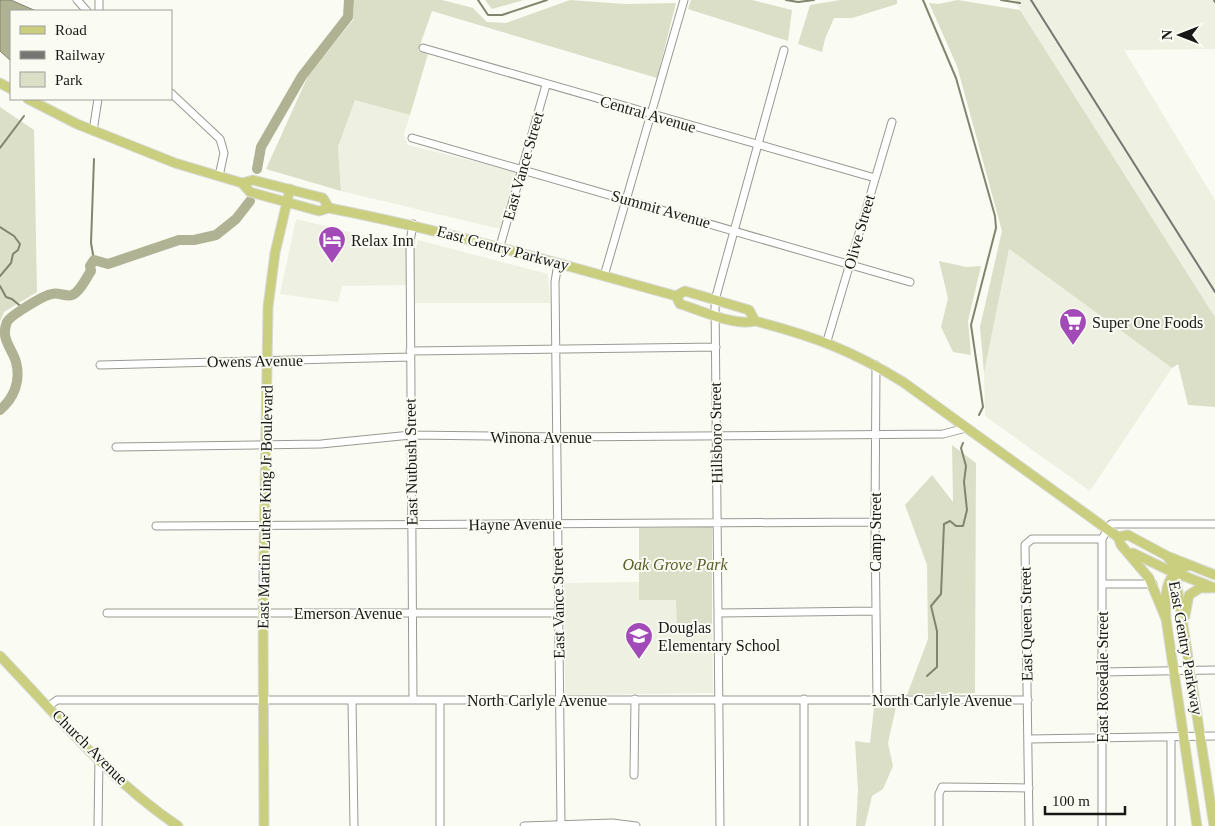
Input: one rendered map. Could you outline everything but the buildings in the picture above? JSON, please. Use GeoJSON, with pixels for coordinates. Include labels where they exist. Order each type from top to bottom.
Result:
{"type":"FeatureCollection","features":[{"type":"Feature","properties":{"kind":"main road","name":"East Gentry Parkway"},"geometry":{"type":"LineString","coordinates":[[30,100],[93,131],[175,164],[242,183],[250,192],[319,211],[329,208],[413,224],[500,246],[676,296],[685,291],[749,310],[755,321]]}},
{"type":"Feature","properties":{"kind":"main road","name":"East Gentry Parkway"},"geometry":{"type":"LineString","coordinates":[[242,183],[253,180],[323,198],[329,208]]}},
{"type":"Feature","properties":{"kind":"main road","name":"East Martin Luther King Jr Boulevard"},"geometry":{"type":"LineString","coordinates":[[264,826],[263,613],[267,360],[271,277],[290,189]]}},
{"type":"Feature","properties":{"kind":"main road","name":"East Gentry Parkway"},"geometry":{"type":"LineString","coordinates":[[676,296],[680,304],[745,324],[755,321],[827,341],[876,365],[903,382],[1118,537],[1121,545],[1153,584],[1166,619]]}},
{"type":"Feature","properties":{"kind":"main road","name":"East Gentry Parkway"},"geometry":{"type":"LineString","coordinates":[[1118,537],[1128,536],[1166,556],[1215,575]]}},
{"type":"Feature","properties":{"kind":"main road"},"geometry":{"type":"LineString","coordinates":[[1126,549],[1175,573],[1215,588]]}},
{"type":"Feature","properties":{"kind":"main road"},"geometry":{"type":"LineString","coordinates":[[1166,556],[1172,563],[1175,573]]}},
{"type":"Feature","properties":{"kind":"main road"},"geometry":{"type":"LineString","coordinates":[[1175,573],[1190,565]]}},
{"type":"Feature","properties":{"kind":"main road","name":"East Gentry Parkway"},"geometry":{"type":"LineString","coordinates":[[1175,573],[1165,589],[1166,619],[1197,826]]}},
{"type":"Feature","properties":{"kind":"main road","name":"East Gentry Parkway"},"geometry":{"type":"LineString","coordinates":[[1175,573],[1214,826]]}},
{"type":"Feature","properties":{"kind":"main road"},"geometry":{"type":"LineString","coordinates":[[1184,628],[1189,595],[1200,588],[1215,588]]}},
{"type":"Feature","properties":{"kind":"main road","name":"Church Avenue"},"geometry":{"type":"LineString","coordinates":[[3,659],[99,758],[139,796],[178,826]]}},
{"type":"Feature","properties":{"kind":"street"},"geometry":{"type":"LineString","coordinates":[[77,0],[86,10]]}},
{"type":"Feature","properties":{"kind":"street"},"geometry":{"type":"LineString","coordinates":[[604,276],[628,200],[684,0]]}},
{"type":"Feature","properties":{"kind":"street","name":"Central Avenue"},"geometry":{"type":"LineString","coordinates":[[423,48],[546,85],[875,178]]}},
{"type":"Feature","properties":{"kind":"street","name":"Hillsboro Street"},"geometry":{"type":"LineString","coordinates":[[720,826],[716,315],[714,300],[784,50]]}},
{"type":"Feature","properties":{"kind":"street","name":"East Vance Street"},"geometry":{"type":"LineString","coordinates":[[500,246],[546,85]]}},
{"type":"Feature","properties":{"kind":"street"},"geometry":{"type":"LineString","coordinates":[[172,94],[220,139],[224,153],[219,176]]}},
{"type":"Feature","properties":{"kind":"street"},"geometry":{"type":"LineString","coordinates":[[93,131],[98,100]]}},
{"type":"Feature","properties":{"kind":"street","name":"Olive Street"},"geometry":{"type":"LineString","coordinates":[[827,341],[892,122]]}},
{"type":"Feature","properties":{"kind":"street","name":"Summit Avenue"},"geometry":{"type":"LineString","coordinates":[[412,138],[910,282]]}},
{"type":"Feature","properties":{"kind":"street","name":"East Nutbush Street"},"geometry":{"type":"LineString","coordinates":[[413,224],[410,242],[413,700]]}},
{"type":"Feature","properties":{"kind":"street","name":"East Vance Street"},"geometry":{"type":"LineString","coordinates":[[558,263],[556,282],[556,349],[561,824]]}},
{"type":"Feature","properties":{"kind":"street","name":"Owens Avenue"},"geometry":{"type":"LineString","coordinates":[[100,365],[556,349],[716,347]]}},
{"type":"Feature","properties":{"kind":"street","name":"Camp Street"},"geometry":{"type":"LineString","coordinates":[[876,365],[874,522],[878,700]]}},
{"type":"Feature","properties":{"kind":"street","name":"Winona Avenue"},"geometry":{"type":"LineString","coordinates":[[116,447],[346,443],[411,436],[558,437],[943,434],[966,428]]}},
{"type":"Feature","properties":{"kind":"street","name":"Hayne Avenue"},"geometry":{"type":"LineString","coordinates":[[156,526],[874,522]]}},
{"type":"Feature","properties":{"kind":"street"},"geometry":{"type":"LineString","coordinates":[[1102,538],[1111,524],[1215,524]]}},
{"type":"Feature","properties":{"kind":"street","name":"East Queen Street"},"geometry":{"type":"LineString","coordinates":[[1029,826],[1029,739],[1025,667],[1025,548],[1027,542],[1034,539],[1102,538]]}},
{"type":"Feature","properties":{"kind":"street","name":"East Rosedale Street"},"geometry":{"type":"LineString","coordinates":[[1102,538],[1102,826]]}},
{"type":"Feature","properties":{"kind":"street"},"geometry":{"type":"LineString","coordinates":[[1102,584],[1153,584]]}},
{"type":"Feature","properties":{"kind":"street"},"geometry":{"type":"LineString","coordinates":[[718,612],[876,611]]}},
{"type":"Feature","properties":{"kind":"street","name":"Emerson Avenue"},"geometry":{"type":"LineString","coordinates":[[107,613],[558,613]]}},
{"type":"Feature","properties":{"kind":"street"},"geometry":{"type":"LineString","coordinates":[[1102,672],[1215,670]]}},
{"type":"Feature","properties":{"kind":"street"},"geometry":{"type":"LineString","coordinates":[[634,775],[635,699]]}},
{"type":"Feature","properties":{"kind":"street"},"geometry":{"type":"LineString","coordinates":[[804,699],[804,826]]}},
{"type":"Feature","properties":{"kind":"street","name":"North Carlyle Avenue"},"geometry":{"type":"LineString","coordinates":[[49,706],[58,700],[1028,700]]}},
{"type":"Feature","properties":{"kind":"street"},"geometry":{"type":"LineString","coordinates":[[352,700],[354,826]]}},
{"type":"Feature","properties":{"kind":"street"},"geometry":{"type":"LineString","coordinates":[[440,700],[440,826]]}},
{"type":"Feature","properties":{"kind":"street"},"geometry":{"type":"LineString","coordinates":[[1029,739],[1215,736]]}},
{"type":"Feature","properties":{"kind":"street"},"geometry":{"type":"LineString","coordinates":[[1170,737],[1171,826]]}},
{"type":"Feature","properties":{"kind":"street"},"geometry":{"type":"LineString","coordinates":[[98,826],[99,758]]}},
{"type":"Feature","properties":{"kind":"street"},"geometry":{"type":"LineString","coordinates":[[939,826],[938,794],[942,787],[1029,788]]}},
{"type":"Feature","properties":{"kind":"street"},"geometry":{"type":"LineString","coordinates":[[524,826],[561,824],[636,826]]}},
{"type":"Feature","properties":{"kind":"shaded area"},"geometry":{"type":"Polygon","coordinates":[[[0,0],[11,0],[34,10],[10,10],[10,60],[0,51],[0,0]]]}},
{"type":"Feature","properties":{"kind":"shaded area"},"geometry":{"type":"Polygon","coordinates":[[[1014,0],[1215,0],[1215,49],[1124,50],[1215,200],[1215,317],[1014,0]]]}},
{"type":"Feature","properties":{"kind":"shaded area"},"geometry":{"type":"Polygon","coordinates":[[[355,99],[410,115],[404,134],[408,145],[517,172],[500,229],[341,191],[338,147],[355,99]]]}},
{"type":"Feature","properties":{"kind":"shaded area"},"geometry":{"type":"Polygon","coordinates":[[[296,219],[416,248],[418,240],[548,274],[550,303],[415,303],[414,285],[342,286],[338,302],[280,294],[296,219]]]}},
{"type":"Feature","properties":{"kind":"shaded area"},"geometry":{"type":"Polygon","coordinates":[[[1009,249],[1172,368],[1090,491],[985,416],[984,373],[1009,249]]]}},
{"type":"Feature","properties":{"kind":"shaded area","name":"Douglas Elementary School"},"geometry":{"type":"Polygon","coordinates":[[[639,582],[639,600],[677,599],[677,627],[712,627],[713,693],[565,695],[564,583],[639,582]]]}},
{"type":"Feature","properties":{"kind":"green space"},"geometry":{"type":"Polygon","coordinates":[[[354,0],[442,0],[473,8],[487,22],[506,23],[570,0],[625,4],[676,3],[657,78],[432,11],[418,51],[428,54],[410,115],[355,100],[338,147],[341,191],[266,169],[308,76],[353,20],[354,0]]]}},
{"type":"Feature","properties":{"kind":"green space"},"geometry":{"type":"Polygon","coordinates":[[[485,0],[524,0],[492,9],[485,0]]]}},
{"type":"Feature","properties":{"kind":"green space"},"geometry":{"type":"Polygon","coordinates":[[[691,0],[752,0],[792,10],[788,41],[688,9],[691,0]]]}},
{"type":"Feature","properties":{"kind":"green space"},"geometry":{"type":"Polygon","coordinates":[[[840,0],[897,0],[897,4],[852,18],[834,18],[822,52],[798,44],[810,5],[840,0]]]}},
{"type":"Feature","properties":{"kind":"green space"},"geometry":{"type":"Polygon","coordinates":[[[958,0],[1020,10],[1215,317],[1215,407],[1188,405],[1178,364],[1172,368],[1009,249],[984,373],[980,327],[1002,231],[957,66],[929,3],[938,4],[958,0]]]}},
{"type":"Feature","properties":{"kind":"green space"},"geometry":{"type":"Polygon","coordinates":[[[0,107],[34,130],[37,292],[4,312],[0,322],[0,107]]]}},
{"type":"Feature","properties":{"kind":"green space"},"geometry":{"type":"Polygon","coordinates":[[[939,261],[966,267],[981,266],[968,321],[971,355],[953,352],[941,327],[948,298],[939,261]]]}},
{"type":"Feature","properties":{"kind":"green space"},"geometry":{"type":"Polygon","coordinates":[[[952,445],[976,463],[975,693],[907,695],[928,639],[927,565],[905,505],[932,475],[953,502],[952,445]]]}},
{"type":"Feature","properties":{"kind":"green space","name":"Oak Grove Park"},"geometry":{"type":"Polygon","coordinates":[[[712,527],[712,627],[677,627],[676,600],[639,600],[639,528],[712,527]]]}},
{"type":"Feature","properties":{"kind":"green space"},"geometry":{"type":"Polygon","coordinates":[[[896,707],[888,743],[893,766],[883,789],[872,796],[865,826],[856,826],[858,790],[855,741],[870,743],[874,708],[896,707]]]}},
{"type":"Feature","properties":{"kind":"waterway"},"geometry":{"type":"LineString","coordinates":[[257,169],[261,147],[302,76],[348,17],[349,0]]}},
{"type":"Feature","properties":{"kind":"waterway"},"geometry":{"type":"LineString","coordinates":[[478,0],[488,15],[502,15],[547,0]]}},
{"type":"Feature","properties":{"kind":"waterway"},"geometry":{"type":"LineString","coordinates":[[786,0],[798,2],[814,0]]}},
{"type":"Feature","properties":{"kind":"waterway"},"geometry":{"type":"LineString","coordinates":[[923,0],[956,78],[995,216],[996,228],[971,325],[983,407],[979,415]]}},
{"type":"Feature","properties":{"kind":"waterway"},"geometry":{"type":"LineString","coordinates":[[1001,0],[1020,3]]}},
{"type":"Feature","properties":{"kind":"waterway"},"geometry":{"type":"LineString","coordinates":[[0,148],[24,116]]}},
{"type":"Feature","properties":{"kind":"waterway"},"geometry":{"type":"LineString","coordinates":[[94,159],[91,243],[94,260]]}},
{"type":"Feature","properties":{"kind":"waterway"},"geometry":{"type":"LineString","coordinates":[[0,410],[13,395],[18,376],[16,362],[7,343],[5,333],[7,322],[10,319],[48,295],[72,295],[75,293],[91,271],[90,266],[94,260],[108,264],[179,240],[194,240],[216,235],[236,219],[250,201]]}},
{"type":"Feature","properties":{"kind":"waterway"},"geometry":{"type":"LineString","coordinates":[[0,227],[14,236],[20,244],[18,250],[13,254],[11,263],[0,276]]}},
{"type":"Feature","properties":{"kind":"waterway"},"geometry":{"type":"LineString","coordinates":[[0,286],[6,297],[12,299],[24,309]]}},
{"type":"Feature","properties":{"kind":"waterway"},"geometry":{"type":"LineString","coordinates":[[927,676],[937,667],[937,631],[931,606],[941,594],[944,524],[950,521],[956,526],[963,526],[967,510],[964,482],[966,466],[961,448],[963,443]]}},
{"type":"Feature","properties":{"kind":"railway"},"geometry":{"type":"LineString","coordinates":[[1031,0],[1215,292]]}},
{"type":"Feature","properties":{"kind":"place","name":"Relax Inn"},"geometry":{"type":"Point","coordinates":[332,264]}},
{"type":"Feature","properties":{"kind":"place","name":"Super One Foods"},"geometry":{"type":"Point","coordinates":[1073,346]}},
{"type":"Feature","properties":{"kind":"place","name":"Douglas Elementary School"},"geometry":{"type":"Point","coordinates":[639,660]}}]}
